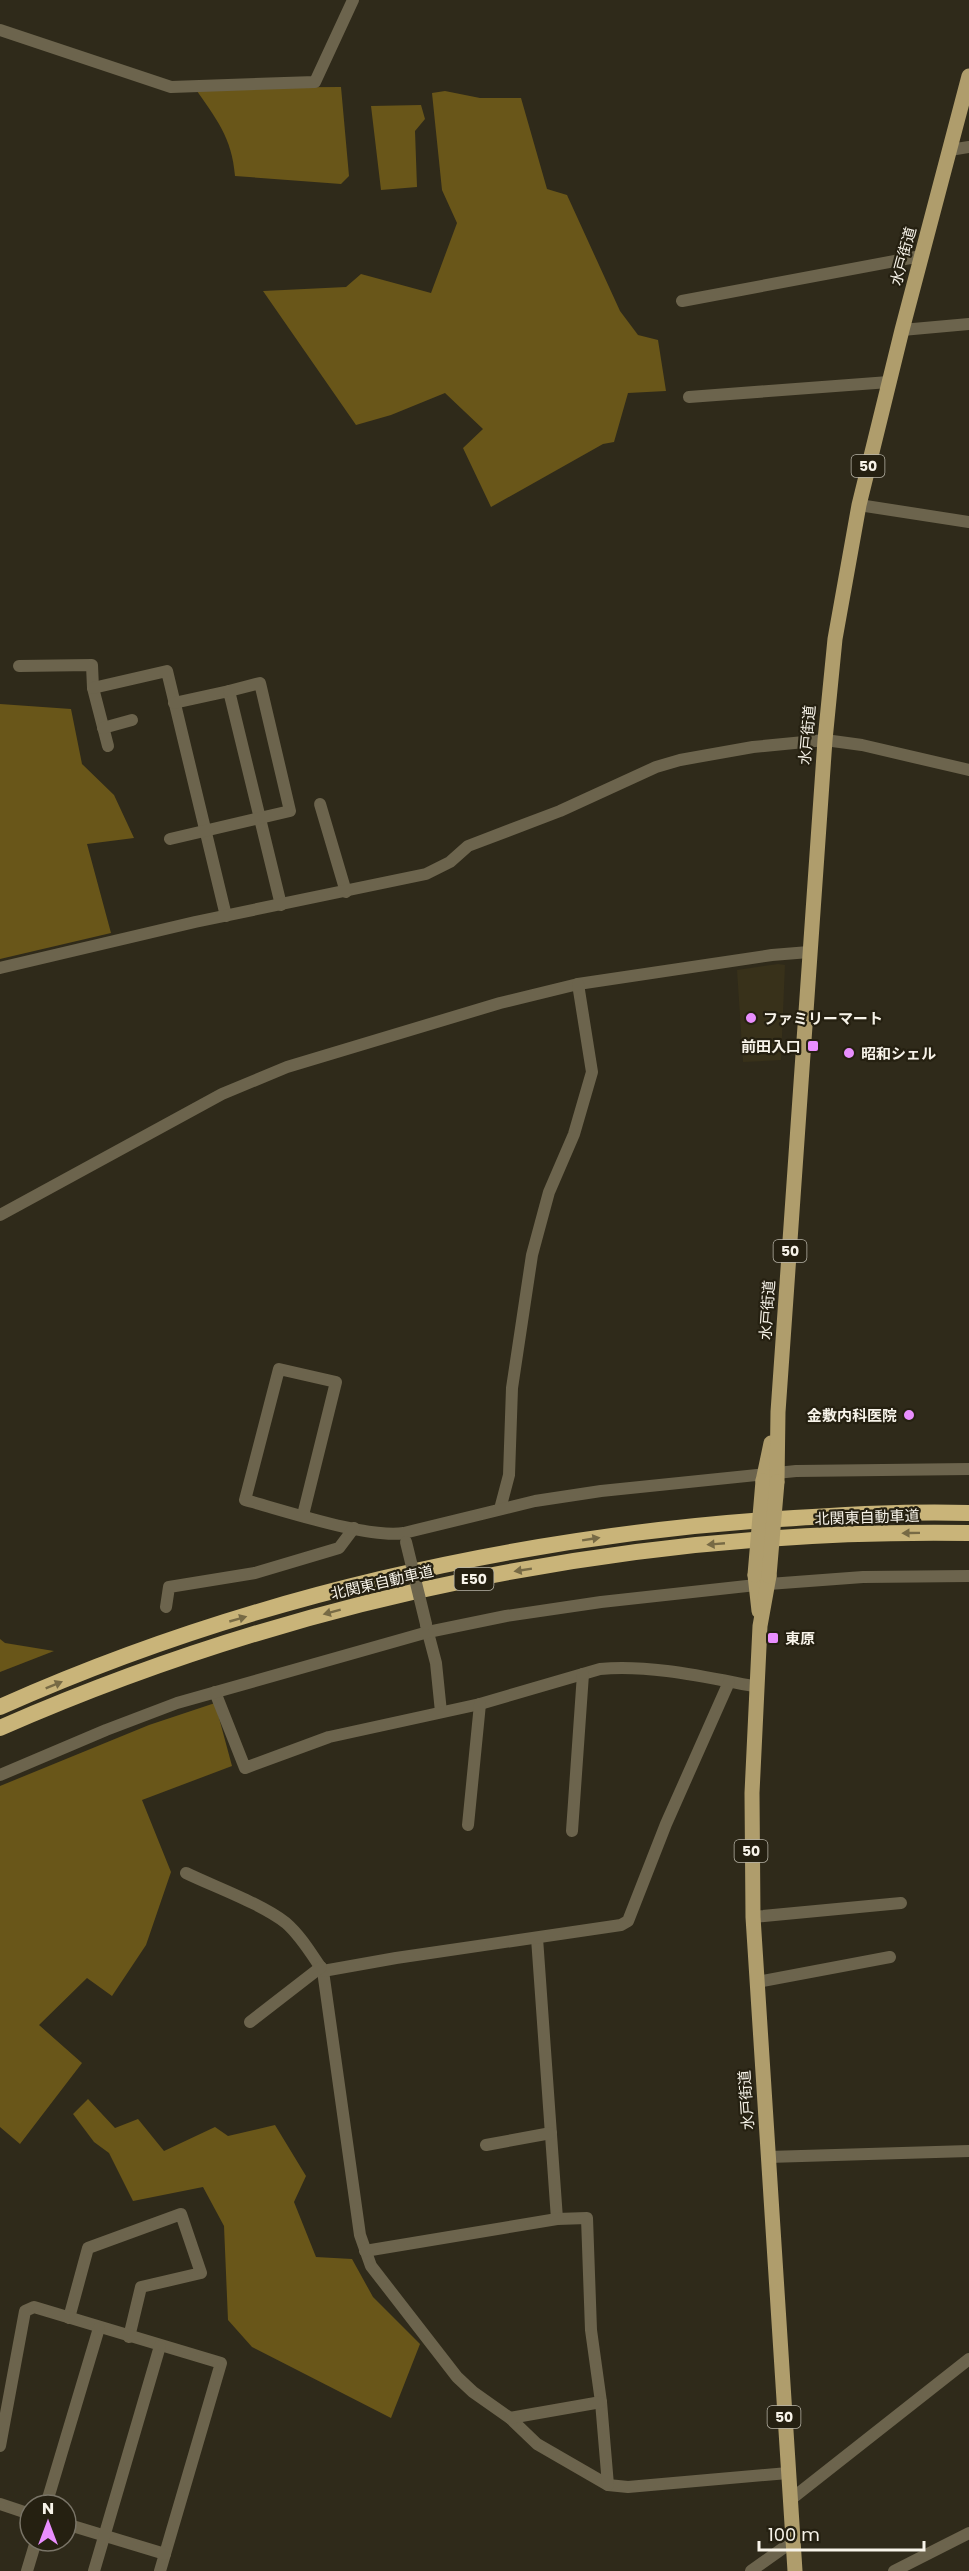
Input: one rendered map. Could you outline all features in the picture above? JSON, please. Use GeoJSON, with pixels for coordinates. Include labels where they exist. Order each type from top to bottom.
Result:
{"type":"FeatureCollection","features":[{"type":"Feature","properties":{"kind":"highway","name":"北関東自動車道"},"geometry":{"type":"LineString","coordinates":[[0,1707],[128,1656],[222,1623],[317,1596],[482,1558],[592,1539],[714,1524],[835,1516],[969,1514]]}},
{"type":"Feature","properties":{"kind":"highway","name":"北関東自動車道"},"geometry":{"type":"LineString","coordinates":[[0,1728],[136,1673],[229,1641],[391,1596],[488,1576],[593,1559],[713,1544],[838,1534],[969,1533]]}},
{"type":"Feature","properties":{"kind":"main road","name":"水戸街道"},"geometry":{"type":"LineString","coordinates":[[795,2571],[753,1917],[752,1804],[762,1580],[770,1477],[778,1412],[809,952],[825,740],[837,620],[859,505],[902,330],[969,76]]}},
{"type":"Feature","properties":{"kind":"street"},"geometry":{"type":"LineString","coordinates":[[0,30],[171,87],[315,82],[353,0]]}},
{"type":"Feature","properties":{"kind":"street"},"geometry":{"type":"LineString","coordinates":[[950,150],[969,147]]}},
{"type":"Feature","properties":{"kind":"street"},"geometry":{"type":"LineString","coordinates":[[682,301],[921,256]]}},
{"type":"Feature","properties":{"kind":"street"},"geometry":{"type":"LineString","coordinates":[[902,330],[969,324]]}},
{"type":"Feature","properties":{"kind":"street"},"geometry":{"type":"LineString","coordinates":[[689,397],[889,382]]}},
{"type":"Feature","properties":{"kind":"street"},"geometry":{"type":"LineString","coordinates":[[859,505],[969,522]]}},
{"type":"Feature","properties":{"kind":"street"},"geometry":{"type":"LineString","coordinates":[[19,666],[92,665],[93,688],[108,746]]}},
{"type":"Feature","properties":{"kind":"street"},"geometry":{"type":"LineString","coordinates":[[93,688],[166,670],[226,916]]}},
{"type":"Feature","properties":{"kind":"street"},"geometry":{"type":"LineString","coordinates":[[170,839],[290,811],[260,683],[174,703]]}},
{"type":"Feature","properties":{"kind":"street"},"geometry":{"type":"LineString","coordinates":[[229,691],[281,905]]}},
{"type":"Feature","properties":{"kind":"street"},"geometry":{"type":"LineString","coordinates":[[103,728],[132,720]]}},
{"type":"Feature","properties":{"kind":"street"},"geometry":{"type":"LineString","coordinates":[[0,968],[226,916],[426,874],[450,862],[468,846],[560,811],[656,767],[753,747],[825,740],[862,745],[969,770]]}},
{"type":"Feature","properties":{"kind":"street"},"geometry":{"type":"LineString","coordinates":[[320,804],[346,892]]}},
{"type":"Feature","properties":{"kind":"street"},"geometry":{"type":"LineString","coordinates":[[0,1215],[255,1078],[500,1003],[578,984],[771,955],[809,952]]}},
{"type":"Feature","properties":{"kind":"street"},"geometry":{"type":"LineString","coordinates":[[500,1509],[509,1475],[512,1388],[532,1255],[546,1202],[574,1134],[592,1072],[578,984]]}},
{"type":"Feature","properties":{"kind":"street"},"geometry":{"type":"LineString","coordinates":[[303,1515],[336,1382],[279,1369],[245,1500],[303,1515],[354,1528],[405,1537],[500,1509],[601,1491],[923,1467],[969,1469]]}},
{"type":"Feature","properties":{"kind":"street"},"geometry":{"type":"LineString","coordinates":[[166,1606],[169,1587],[255,1573],[339,1548],[354,1528]]}},
{"type":"Feature","properties":{"kind":"street"},"geometry":{"type":"LineString","coordinates":[[405,1537],[436,1663],[441,1712]]}},
{"type":"Feature","properties":{"kind":"street"},"geometry":{"type":"LineString","coordinates":[[0,1775],[106,1730],[215,1692],[427,1628],[762,1580],[969,1576]]}},
{"type":"Feature","properties":{"kind":"street"},"geometry":{"type":"LineString","coordinates":[[215,1692],[245,1768],[328,1737],[480,1704],[583,1674],[617,1668],[758,1687]]}},
{"type":"Feature","properties":{"kind":"street"},"geometry":{"type":"LineString","coordinates":[[572,1831],[583,1674]]}},
{"type":"Feature","properties":{"kind":"street"},"geometry":{"type":"LineString","coordinates":[[250,2022],[322,1969],[621,1925],[628,1921],[666,1824],[729,1682]]}},
{"type":"Feature","properties":{"kind":"street"},"geometry":{"type":"LineString","coordinates":[[468,1825],[480,1704]]}},
{"type":"Feature","properties":{"kind":"street"},"geometry":{"type":"LineString","coordinates":[[186,1873],[271,1913],[286,1924],[322,1969],[360,2235],[365,2251],[378,2276],[457,2377],[510,2418],[537,2444],[608,2485],[628,2487],[788,2473]]}},
{"type":"Feature","properties":{"kind":"street"},"geometry":{"type":"LineString","coordinates":[[753,1917],[901,1903]]}},
{"type":"Feature","properties":{"kind":"street"},"geometry":{"type":"LineString","coordinates":[[537,1938],[557,2219]]}},
{"type":"Feature","properties":{"kind":"street"},"geometry":{"type":"LineString","coordinates":[[757,1982],[890,1957]]}},
{"type":"Feature","properties":{"kind":"street"},"geometry":{"type":"LineString","coordinates":[[486,2145],[551,2133]]}},
{"type":"Feature","properties":{"kind":"street"},"geometry":{"type":"LineString","coordinates":[[768,2157],[969,2151]]}},
{"type":"Feature","properties":{"kind":"street"},"geometry":{"type":"LineString","coordinates":[[69,2318],[88,2248],[181,2214],[201,2273],[141,2287],[129,2337]]}},
{"type":"Feature","properties":{"kind":"street"},"geometry":{"type":"LineString","coordinates":[[365,2251],[557,2219],[587,2218],[591,2330],[601,2402],[608,2485]]}},
{"type":"Feature","properties":{"kind":"street"},"geometry":{"type":"LineString","coordinates":[[0,2446],[25,2312],[34,2307],[221,2363],[160,2571]]}},
{"type":"Feature","properties":{"kind":"street"},"geometry":{"type":"LineString","coordinates":[[50,2493],[99,2328]]}},
{"type":"Feature","properties":{"kind":"street"},"geometry":{"type":"LineString","coordinates":[[94,2571],[160,2346]]}},
{"type":"Feature","properties":{"kind":"street"},"geometry":{"type":"LineString","coordinates":[[790,2500],[969,2359]]}},
{"type":"Feature","properties":{"kind":"street"},"geometry":{"type":"LineString","coordinates":[[510,2418],[601,2402]]}},
{"type":"Feature","properties":{"kind":"street"},"geometry":{"type":"LineString","coordinates":[[0,2504],[18,2510]]}},
{"type":"Feature","properties":{"kind":"street"},"geometry":{"type":"LineString","coordinates":[[78,2528],[165,2554]]}},
{"type":"Feature","properties":{"kind":"street"},"geometry":{"type":"LineString","coordinates":[[894,2571],[969,2533]]}},
{"type":"Feature","properties":{"kind":"street"},"geometry":{"type":"LineString","coordinates":[[751,2571],[793,2541]]}},
{"type":"Feature","properties":{"kind":"street"},"geometry":{"type":"LineString","coordinates":[[27,2571],[32,2553]]}},
{"type":"Feature","properties":{"kind":"shaded area"},"geometry":{"type":"Polygon","coordinates":[[[341,87],[349,176],[341,184],[235,176],[227,139],[195,88],[341,87]]]}},
{"type":"Feature","properties":{"kind":"shaded area"},"geometry":{"type":"Polygon","coordinates":[[[445,91],[480,98],[521,98],[547,189],[567,195],[620,311],[638,335],[658,340],[666,391],[628,393],[614,442],[603,444],[491,507],[463,448],[483,429],[445,393],[391,415],[356,425],[263,291],[346,287],[361,274],[431,293],[457,223],[442,190],[432,93],[445,91]]]}},
{"type":"Feature","properties":{"kind":"shaded area"},"geometry":{"type":"Polygon","coordinates":[[[421,105],[425,119],[415,131],[417,187],[381,190],[371,106],[421,105]]]}},
{"type":"Feature","properties":{"kind":"shaded area"},"geometry":{"type":"Polygon","coordinates":[[[0,704],[71,709],[82,764],[114,795],[134,838],[87,844],[111,933],[0,959],[0,704]]]}},
{"type":"Feature","properties":{"kind":"shaded area"},"geometry":{"type":"Polygon","coordinates":[[[785,965],[781,1060],[743,1062],[737,970],[785,965]]]}},
{"type":"Feature","properties":{"kind":"shaded area"},"geometry":{"type":"Polygon","coordinates":[[[0,1639],[5,1643],[54,1651],[0,1672],[0,1639]]]}},
{"type":"Feature","properties":{"kind":"shaded area"},"geometry":{"type":"Polygon","coordinates":[[[215,1703],[232,1766],[142,1800],[171,1872],[146,1945],[112,1996],[87,1978],[39,2025],[82,2063],[20,2144],[0,2127],[0,1786],[149,1725],[215,1703]]]}},
{"type":"Feature","properties":{"kind":"shaded area"},"geometry":{"type":"Polygon","coordinates":[[[88,2099],[115,2128],[138,2119],[164,2151],[215,2127],[228,2136],[275,2125],[306,2176],[294,2202],[316,2257],[352,2259],[373,2297],[420,2344],[391,2418],[252,2347],[228,2320],[224,2226],[203,2187],[133,2201],[109,2153],[94,2142],[73,2114],[88,2099]]]}},
{"type":"Feature","properties":{"kind":"place","name":"ファミリーマート"},"geometry":{"type":"Point","coordinates":[751,1018]}},
{"type":"Feature","properties":{"kind":"place","name":"前田入口"},"geometry":{"type":"Point","coordinates":[813,1046]}},
{"type":"Feature","properties":{"kind":"place","name":"昭和シェル"},"geometry":{"type":"Point","coordinates":[849,1053]}},
{"type":"Feature","properties":{"kind":"place","name":"金敷内科医院"},"geometry":{"type":"Point","coordinates":[909,1415]}},
{"type":"Feature","properties":{"kind":"place","name":"東原"},"geometry":{"type":"Point","coordinates":[773,1638]}}]}
